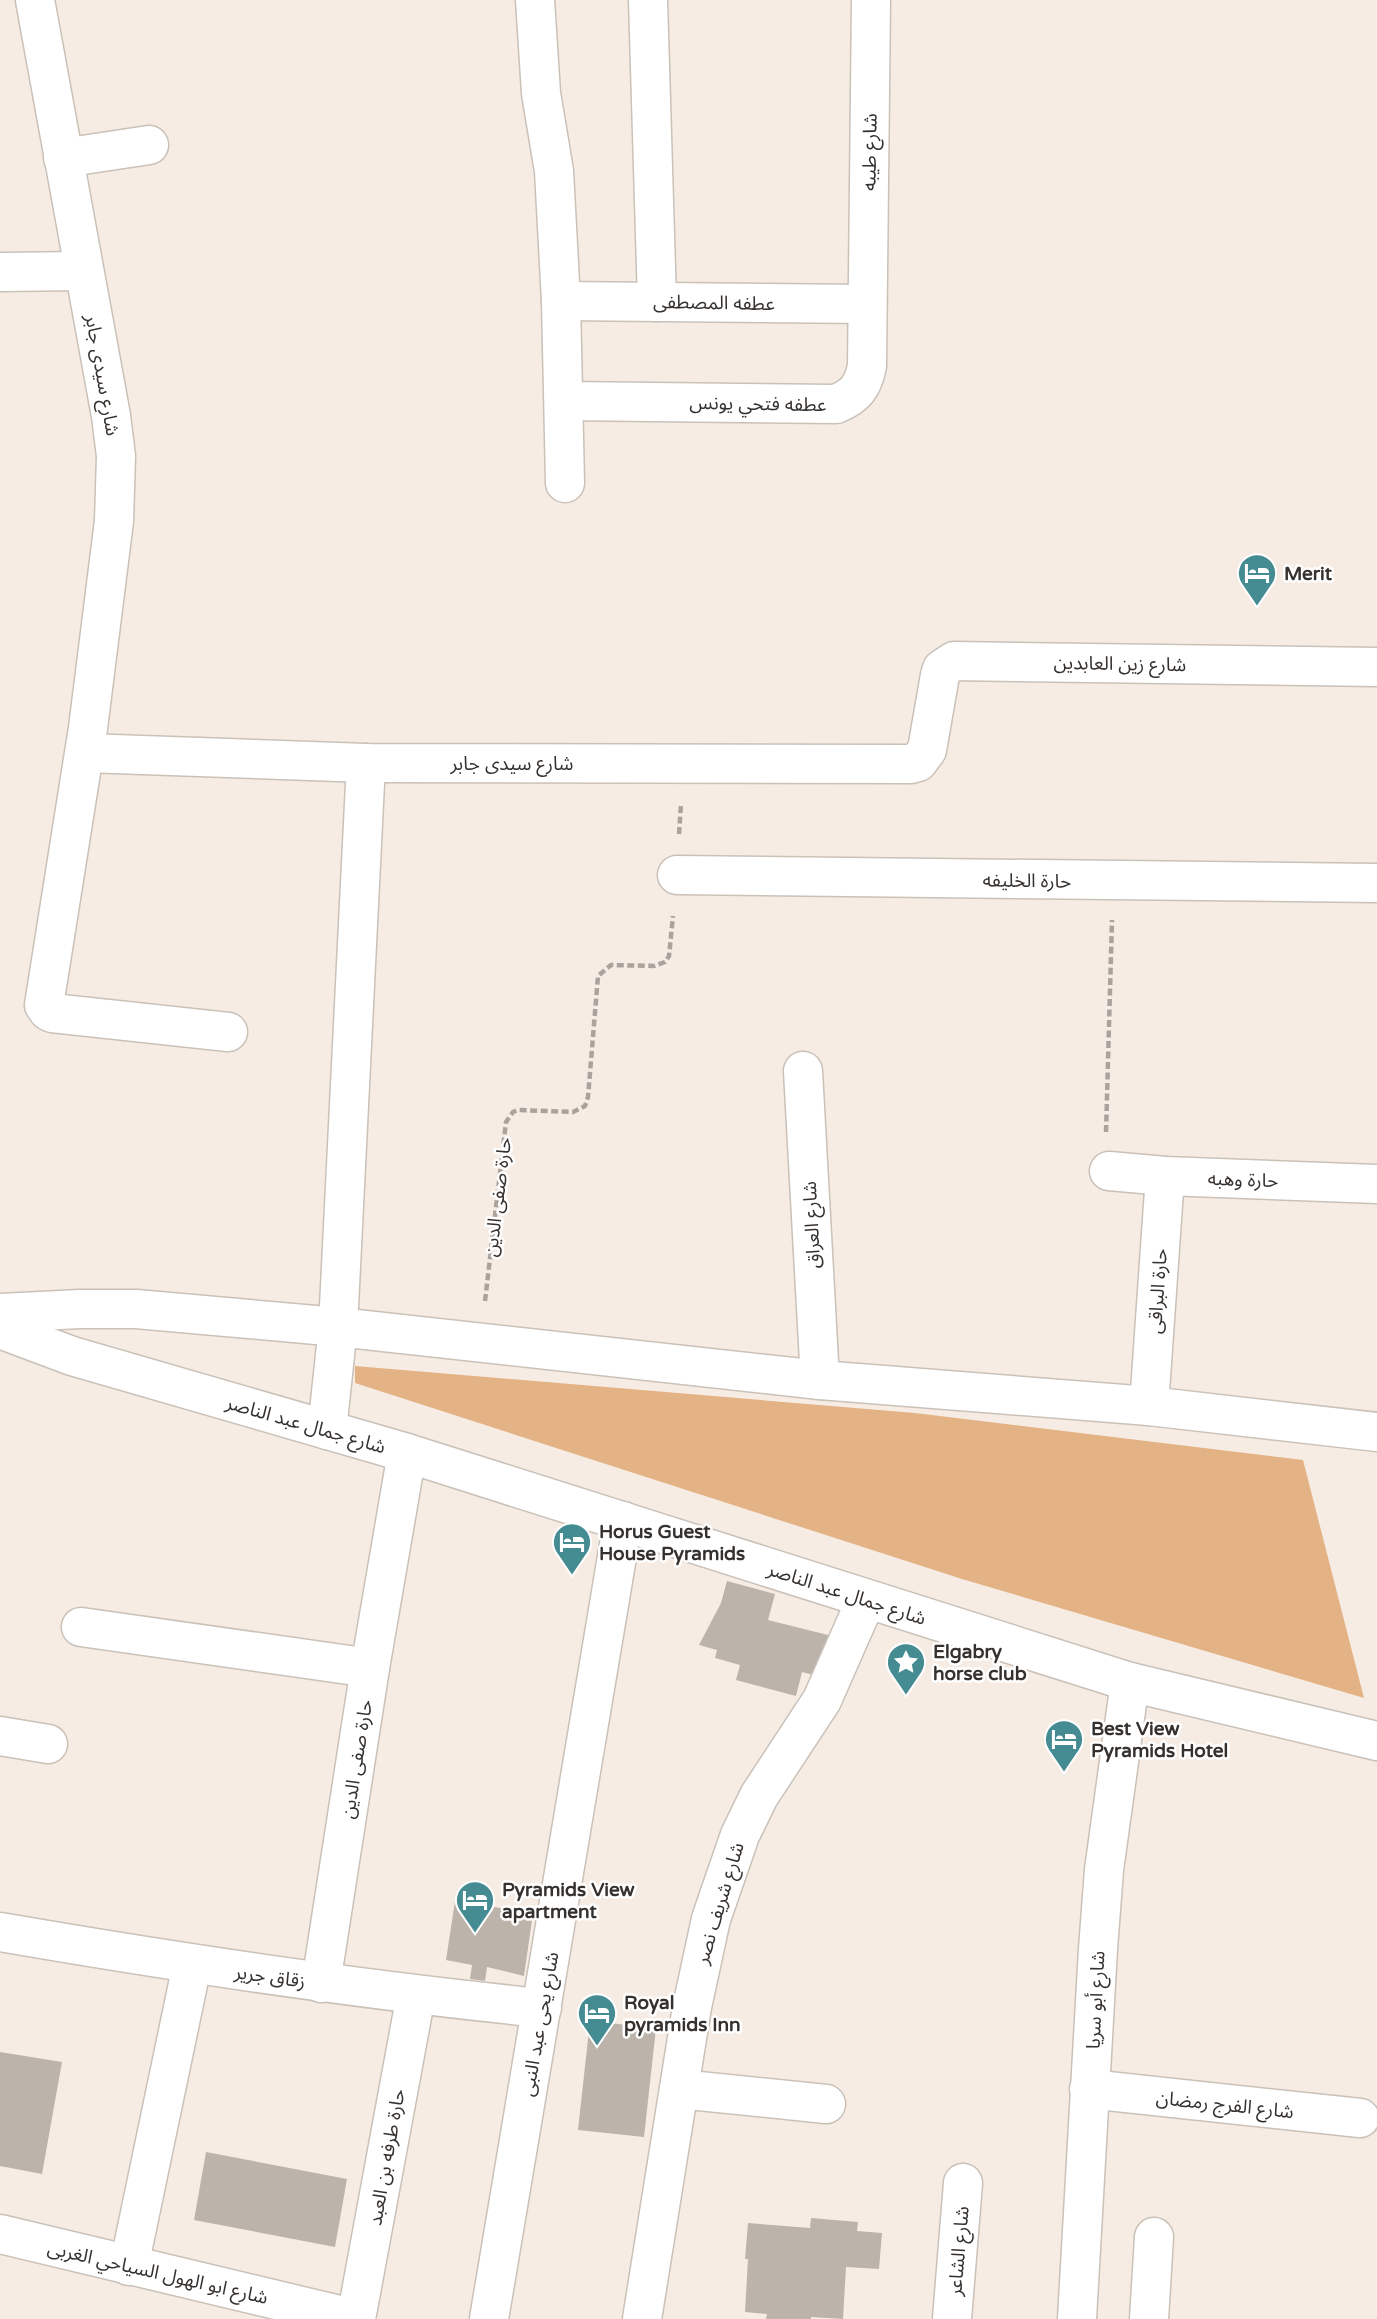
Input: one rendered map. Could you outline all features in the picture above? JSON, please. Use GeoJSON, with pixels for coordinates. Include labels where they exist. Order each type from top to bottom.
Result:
{"type":"FeatureCollection","features":[{"type":"Feature","properties":{"kind":"street","name":"شارع سيدى جابر"},"geometry":{"type":"LineString","coordinates":[[35,0],[116,456],[114,521],[85,753],[44,1005],[46,1010],[52,1013],[228,1031]]}},
{"type":"Feature","properties":{"kind":"street"},"geometry":{"type":"LineString","coordinates":[[535,0],[541,93],[554,171],[565,401],[565,482]]}},
{"type":"Feature","properties":{"kind":"street"},"geometry":{"type":"LineString","coordinates":[[648,0],[657,302]]}},
{"type":"Feature","properties":{"kind":"street","name":"شارع طيبه"},"geometry":{"type":"LineString","coordinates":[[867,304],[871,0]]}},
{"type":"Feature","properties":{"kind":"street"},"geometry":{"type":"LineString","coordinates":[[63,158],[149,145]]}},
{"type":"Feature","properties":{"kind":"street"},"geometry":{"type":"LineString","coordinates":[[0,272],[84,271]]}},
{"type":"Feature","properties":{"kind":"street","name":"عطفه المصطفى"},"geometry":{"type":"LineString","coordinates":[[561,301],[867,304]]}},
{"type":"Feature","properties":{"kind":"street","name":"عطفه فتحي يونس"},"geometry":{"type":"LineString","coordinates":[[565,401],[836,404],[858,391],[865,379],[867,304]]}},
{"type":"Feature","properties":{"kind":"street","name":"شارع زين العابدين"},"geometry":{"type":"LineString","coordinates":[[929,744],[940,675],[942,669],[954,662],[1377,667]]}},
{"type":"Feature","properties":{"kind":"street","name":"شارع سيدى جابر"},"geometry":{"type":"LineString","coordinates":[[85,753],[366,763],[911,764],[924,757],[929,744]]}},
{"type":"Feature","properties":{"kind":"street"},"geometry":{"type":"LineString","coordinates":[[327,1430],[338,1327],[366,763]]}},
{"type":"Feature","properties":{"kind":"street","name":"حارة الخليفه"},"geometry":{"type":"LineString","coordinates":[[677,875],[1377,883]]}},
{"type":"Feature","properties":{"kind":"street","name":"شارع العراق"},"geometry":{"type":"LineString","coordinates":[[803,1070],[820,1380]]}},
{"type":"Feature","properties":{"kind":"street","name":"حارة وهبه"},"geometry":{"type":"LineString","coordinates":[[1110,1171],[1165,1176],[1377,1184]]}},
{"type":"Feature","properties":{"kind":"street","name":"حارة البراقى"},"geometry":{"type":"LineString","coordinates":[[1149,1406],[1165,1176]]}},
{"type":"Feature","properties":{"kind":"street"},"geometry":{"type":"LineString","coordinates":[[0,1313],[136,1309],[338,1327],[820,1380],[1149,1406],[1377,1432]]}},
{"type":"Feature","properties":{"kind":"street","name":"شارع جمال عبد الناصر"},"geometry":{"type":"LineString","coordinates":[[0,1329],[72,1356],[407,1452],[1130,1682],[1377,1741]]}},
{"type":"Feature","properties":{"kind":"street","name":"حارة صفى الدين"},"geometry":{"type":"LineString","coordinates":[[321,1983],[407,1452]]}},
{"type":"Feature","properties":{"kind":"street","name":"شارع يحى عبد النبى"},"geometry":{"type":"LineString","coordinates":[[489,2319],[623,1521]]}},
{"type":"Feature","properties":{"kind":"street","name":"شارع شريف نصر"},"geometry":{"type":"LineString","coordinates":[[642,2319],[678,2090],[700,1963],[711,1919],[740,1835],[758,1797],[822,1700],[866,1600]]}},
{"type":"Feature","properties":{"kind":"street"},"geometry":{"type":"LineString","coordinates":[[81,1627],[370,1668]]}},
{"type":"Feature","properties":{"kind":"street","name":"شارع أبو سريا"},"geometry":{"type":"LineString","coordinates":[[1077,2319],[1104,1870],[1130,1682]]}},
{"type":"Feature","properties":{"kind":"street"},"geometry":{"type":"LineString","coordinates":[[0,1736],[48,1744]]}},
{"type":"Feature","properties":{"kind":"street","name":"زقاق جرير"},"geometry":{"type":"LineString","coordinates":[[0,1932],[192,1965],[416,1995],[542,2008]]}},
{"type":"Feature","properties":{"kind":"street"},"geometry":{"type":"LineString","coordinates":[[129,2266],[192,1965]]}},
{"type":"Feature","properties":{"kind":"street","name":"حارة طرفه بن العبد"},"geometry":{"type":"LineString","coordinates":[[356,2319],[416,1995]]}},
{"type":"Feature","properties":{"kind":"street","name":"شارع الفرج رمضان"},"geometry":{"type":"LineString","coordinates":[[1090,2089],[1360,2118]]}},
{"type":"Feature","properties":{"kind":"street"},"geometry":{"type":"LineString","coordinates":[[678,2090],[826,2104]]}},
{"type":"Feature","properties":{"kind":"street","name":"شارع الشاعر"},"geometry":{"type":"LineString","coordinates":[[952,2319],[963,2183]]}},
{"type":"Feature","properties":{"kind":"street","name":"شارع ابو الهول السياحي الغربى"},"geometry":{"type":"LineString","coordinates":[[0,2234],[356,2319]]}},
{"type":"Feature","properties":{"kind":"street"},"geometry":{"type":"LineString","coordinates":[[1149,2319],[1154,2237]]}},
{"type":"Feature","properties":{"kind":"path","name":"حارة صفى الدين"},"geometry":{"type":"LineString","coordinates":[[480,1344],[506,1122],[518,1110],[573,1112],[585,1106],[588,1097],[596,981],[601,971],[611,965],[659,966],[669,956],[684,763]]}},
{"type":"Feature","properties":{"kind":"path"},"geometry":{"type":"LineString","coordinates":[[1110,1171],[1105,1164],[1113,881]]}},
{"type":"Feature","properties":{"kind":"shaded area"},"geometry":{"type":"Polygon","coordinates":[[[355,1366],[915,1413],[1303,1460],[1364,1698],[962,1579],[355,1383],[355,1366]]]}},
{"type":"Feature","properties":{"kind":"building"},"geometry":{"type":"Polygon","coordinates":[[[727,1581],[775,1594],[768,1620],[832,1636],[821,1677],[802,1672],[796,1696],[736,1680],[740,1665],[715,1658],[717,1650],[699,1645],[721,1603],[727,1581]]]}},
{"type":"Feature","properties":{"kind":"building"},"geometry":{"type":"Polygon","coordinates":[[[455,1901],[533,1913],[524,1976],[487,1967],[485,1981],[470,1979],[472,1965],[446,1960],[455,1901]]]}},
{"type":"Feature","properties":{"kind":"building"},"geometry":{"type":"Polygon","coordinates":[[[590,2021],[656,2028],[644,2137],[578,2130],[590,2021]]]}},
{"type":"Feature","properties":{"kind":"building"},"geometry":{"type":"Polygon","coordinates":[[[0,2052],[62,2062],[42,2174],[0,2166],[0,2052]]]}},
{"type":"Feature","properties":{"kind":"building"},"geometry":{"type":"Polygon","coordinates":[[[206,2152],[347,2179],[335,2247],[194,2220],[206,2152]]]}},
{"type":"Feature","properties":{"kind":"building"},"geometry":{"type":"Polygon","coordinates":[[[811,2218],[858,2222],[857,2231],[882,2233],[879,2269],[846,2267],[843,2319],[766,2319],[767,2314],[745,2312],[748,2223],[810,2228],[811,2218]]]}},
{"type":"Feature","properties":{"kind":"place","name":"Merit"},"geometry":{"type":"Point","coordinates":[1257,607]}},
{"type":"Feature","properties":{"kind":"place","name":"Horus Guest House Pyramids"},"geometry":{"type":"Point","coordinates":[572,1576]}},
{"type":"Feature","properties":{"kind":"place","name":"Elgabry horse club"},"geometry":{"type":"Point","coordinates":[906,1696]}},
{"type":"Feature","properties":{"kind":"place","name":"Best View Pyramids Hotel"},"geometry":{"type":"Point","coordinates":[1064,1773]}},
{"type":"Feature","properties":{"kind":"place","name":"Pyramids View apartment"},"geometry":{"type":"Point","coordinates":[475,1934]}},
{"type":"Feature","properties":{"kind":"place","name":"Royal pyramids Inn"},"geometry":{"type":"Point","coordinates":[597,2047]}}]}
